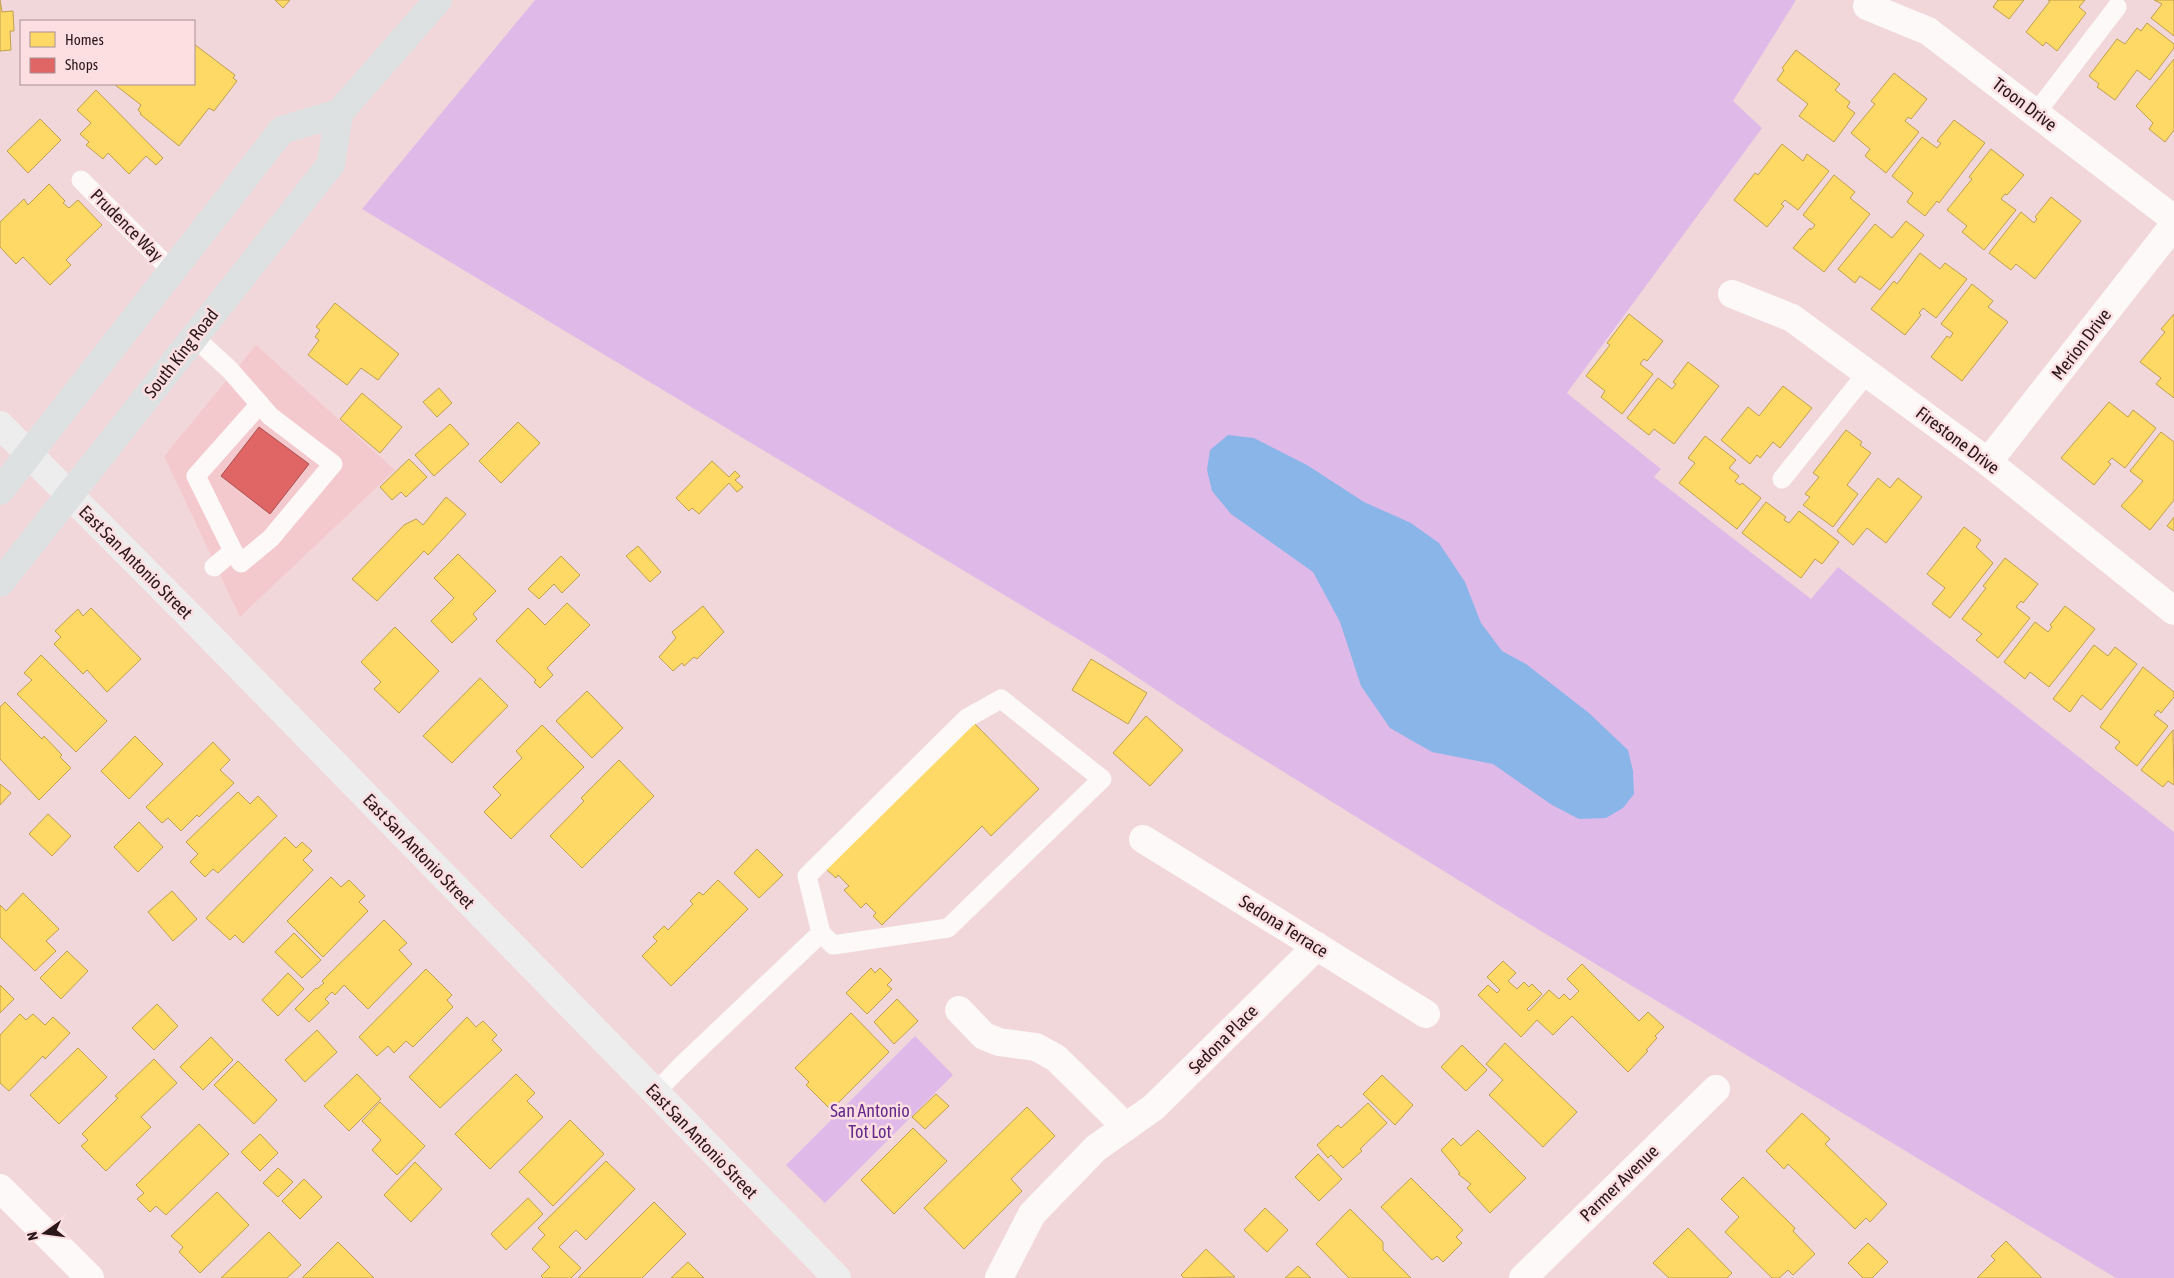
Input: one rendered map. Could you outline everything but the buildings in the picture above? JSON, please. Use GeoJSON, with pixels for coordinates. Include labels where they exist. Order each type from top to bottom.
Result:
{"type":"FeatureCollection","features":[{"type":"Feature","properties":{"kind":"main road"},"geometry":{"type":"LineString","coordinates":[[0,491],[282,130],[339,113],[438,0]]}},
{"type":"Feature","properties":{"kind":"main road","name":"South King Road"},"geometry":{"type":"LineString","coordinates":[[0,583],[193,336],[331,164],[339,113]]}},
{"type":"Feature","properties":{"kind":"street","name":"Troon Drive"},"geometry":{"type":"LineString","coordinates":[[1869,3],[1928,30],[2174,219]]}},
{"type":"Feature","properties":{"kind":"street","name":"Merion Drive"},"geometry":{"type":"LineString","coordinates":[[1988,462],[2174,225]]}},
{"type":"Feature","properties":{"kind":"street","name":"Firestone Drive"},"geometry":{"type":"LineString","coordinates":[[1732,294],[1792,318],[1988,462],[2172,609]]}},
{"type":"Feature","properties":{"kind":"street","name":"East San Antonio Street"},"geometry":{"type":"LineString","coordinates":[[0,425],[188,614],[837,1278]]}},
{"type":"Feature","properties":{"kind":"street","name":"Sedona Terrace"},"geometry":{"type":"LineString","coordinates":[[1143,838],[1426,1014]]}},
{"type":"Feature","properties":{"kind":"street","name":"Sedona Place"},"geometry":{"type":"LineString","coordinates":[[999,1278],[1032,1214],[1096,1148],[1154,1108],[1317,946]]}},
{"type":"Feature","properties":{"kind":"street"},"geometry":{"type":"LineString","coordinates":[[959,1010],[984,1036],[999,1042],[1036,1047],[1056,1058],[1126,1127]]}},
{"type":"Feature","properties":{"kind":"street","name":"Parmer Avenue"},"geometry":{"type":"LineString","coordinates":[[1523,1278],[1716,1089]]}},
{"type":"Feature","properties":{"kind":"street"},"geometry":{"type":"LineString","coordinates":[[0,1188],[90,1278]]}},
{"type":"Feature","properties":{"kind":"lane"},"geometry":{"type":"LineString","coordinates":[[2036,113],[2117,7]]}},
{"type":"Feature","properties":{"kind":"lane","name":"Prudence Way"},"geometry":{"type":"LineString","coordinates":[[82,180],[172,271]]}},
{"type":"Feature","properties":{"kind":"lane"},"geometry":{"type":"LineString","coordinates":[[193,336],[230,370],[260,404],[270,416],[334,464],[271,538],[241,563],[233,551],[196,476],[260,404]]}},
{"type":"Feature","properties":{"kind":"lane"},"geometry":{"type":"LineString","coordinates":[[1782,479],[1867,373]]}},
{"type":"Feature","properties":{"kind":"lane"},"geometry":{"type":"LineString","coordinates":[[214,567],[233,551]]}},
{"type":"Feature","properties":{"kind":"lane"},"geometry":{"type":"LineString","coordinates":[[1001,698],[1102,779],[948,928],[833,945],[821,933],[807,876],[967,718],[1001,698]]}},
{"type":"Feature","properties":{"kind":"lane"},"geometry":{"type":"LineString","coordinates":[[655,1093],[680,1066],[821,933]]}},
{"type":"Feature","properties":{"kind":"shaded area"},"geometry":{"type":"Polygon","coordinates":[[[256,345],[395,470],[240,617],[164,456],[256,345]]]}},
{"type":"Feature","properties":{"kind":"green space"},"geometry":{"type":"Polygon","coordinates":[[[535,0],[1796,0],[1733,101],[1762,128],[1567,393],[1661,469],[1654,477],[1811,599],[1838,567],[2174,832],[2174,1278],[2116,1278],[1531,925],[1219,732],[1104,655],[362,209],[535,0]]]}},
{"type":"Feature","properties":{"kind":"green space","name":"San Antonio Tot Lot"},"geometry":{"type":"Polygon","coordinates":[[[915,1036],[953,1075],[825,1203],[786,1165],[915,1036]]]}},
{"type":"Feature","properties":{"kind":"water"},"geometry":{"type":"Polygon","coordinates":[[[1228,435],[1254,438],[1307,465],[1364,502],[1411,523],[1439,543],[1465,582],[1481,623],[1502,651],[1526,664],[1589,713],[1628,750],[1633,771],[1634,794],[1623,808],[1606,818],[1579,819],[1552,805],[1493,764],[1432,752],[1390,728],[1361,686],[1340,622],[1313,572],[1231,514],[1212,491],[1207,470],[1210,450],[1228,435]]]}}]}
